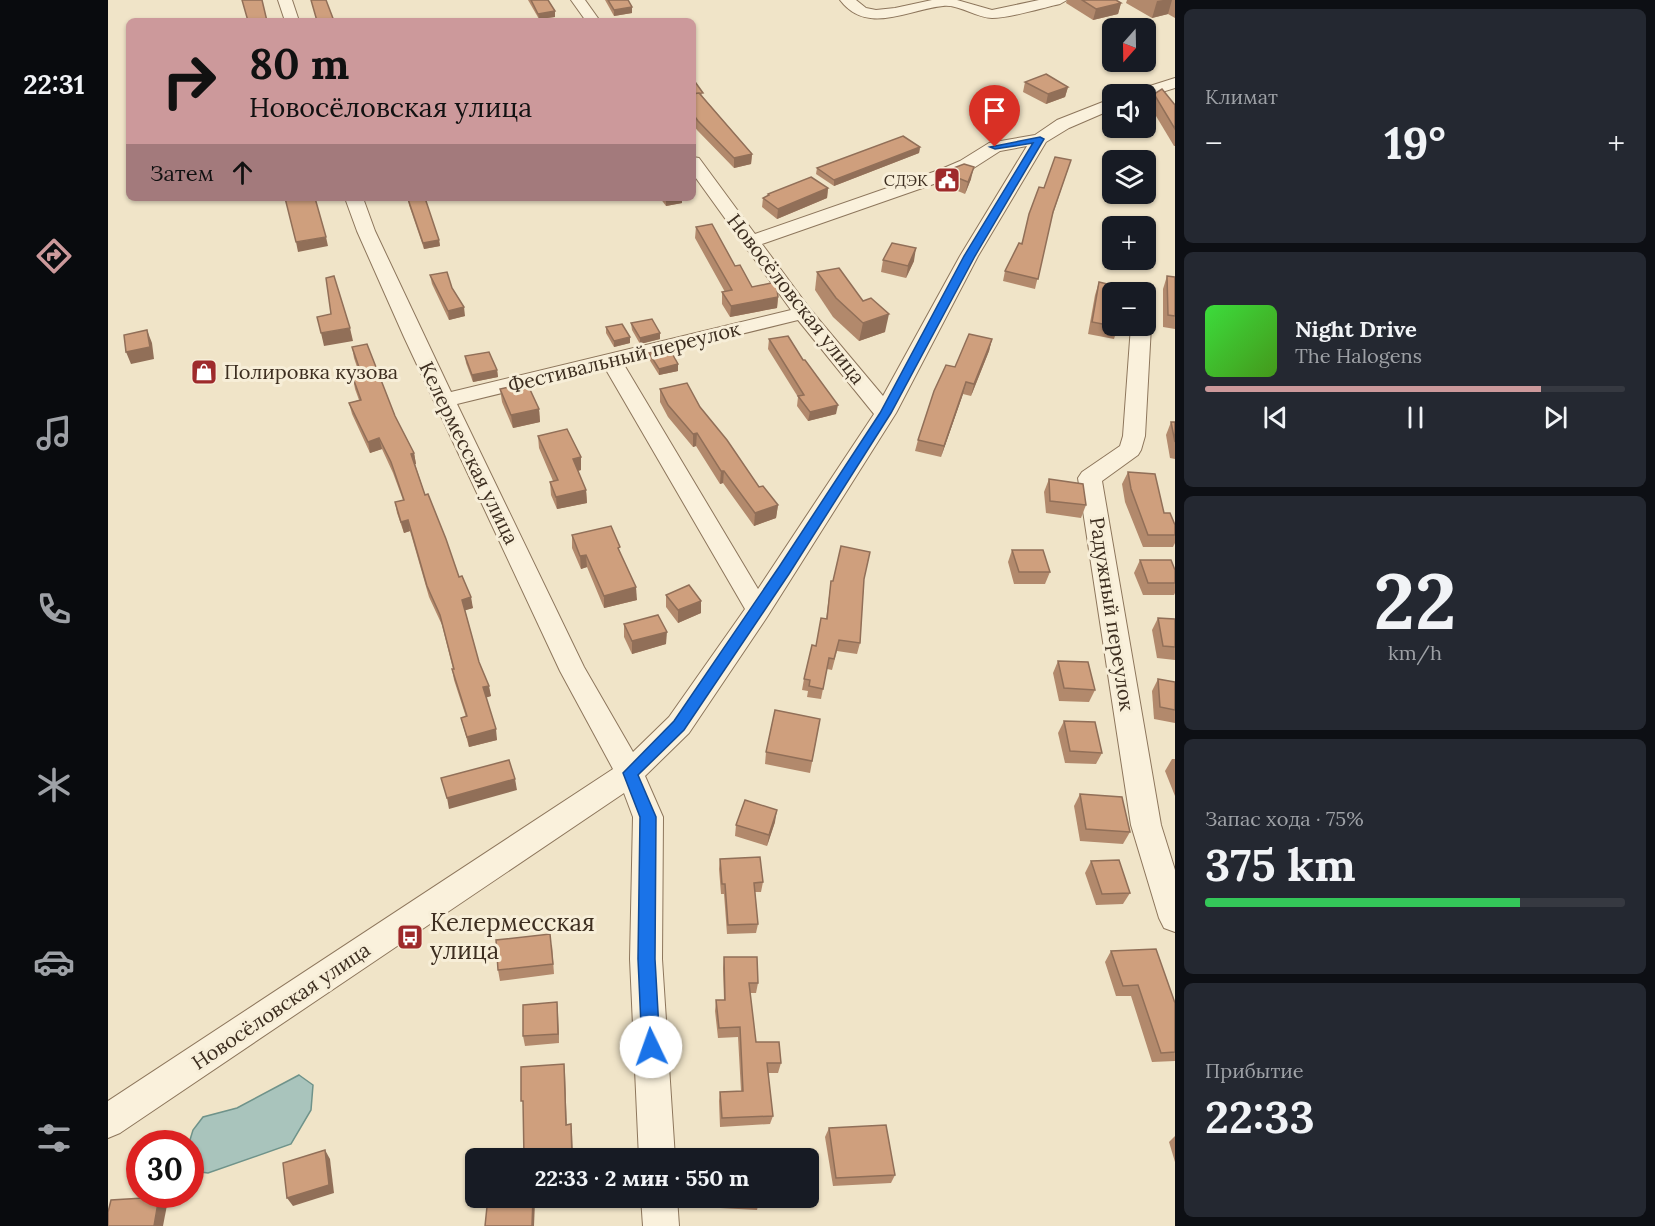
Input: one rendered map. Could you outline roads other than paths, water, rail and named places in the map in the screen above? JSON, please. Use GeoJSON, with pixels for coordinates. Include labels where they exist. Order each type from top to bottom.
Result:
{"type":"FeatureCollection","features":[{"type":"Feature","properties":{"kind":"street"},"geometry":{"type":"LineString","coordinates":[[285,0],[291,18]]}},
{"type":"Feature","properties":{"kind":"street"},"geometry":{"type":"LineString","coordinates":[[578,0],[591,18]]}},
{"type":"Feature","properties":{"kind":"street"},"geometry":{"type":"LineString","coordinates":[[847,0],[867,13],[881,14],[944,1],[992,14],[1060,0]]}},
{"type":"Feature","properties":{"kind":"street"},"geometry":{"type":"LineString","coordinates":[[1156,89],[1175,83]]}},
{"type":"Feature","properties":{"kind":"street"},"geometry":{"type":"LineString","coordinates":[[750,242],[945,174],[966,165],[995,147],[1040,139],[1063,124],[1102,108]]}},
{"type":"Feature","properties":{"kind":"street"},"geometry":{"type":"LineString","coordinates":[[885,413],[969,256],[1040,139]]}},
{"type":"Feature","properties":{"kind":"street","name":"Новосёловская улица"},"geometry":{"type":"LineString","coordinates":[[108,1121],[630,773],[679,725],[758,610],[885,413],[803,313],[696,166]]}},
{"type":"Feature","properties":{"kind":"street","name":"Келермесская улица"},"geometry":{"type":"LineString","coordinates":[[355,201],[390,284],[573,671],[630,773],[648,817],[646,959],[656,1148]]}},
{"type":"Feature","properties":{"kind":"street","name":"Фестивальный переулок"},"geometry":{"type":"LineString","coordinates":[[445,400],[803,313]]}},
{"type":"Feature","properties":{"kind":"street","name":"Радужный переулок"},"geometry":{"type":"LineString","coordinates":[[1140,336],[1134,436],[1131,450],[1090,478],[1146,825],[1175,918]]}},
{"type":"Feature","properties":{"kind":"street"},"geometry":{"type":"LineString","coordinates":[[611,360],[758,610]]}},
{"type":"Feature","properties":{"kind":"street"},"geometry":{"type":"LineString","coordinates":[[660,1208],[661,1226]]}},
{"type":"Feature","properties":{"kind":"water"},"geometry":{"type":"Polygon","coordinates":[[[299,1075],[313,1085],[311,1110],[291,1144],[204,1172],[204,1130],[193,1130],[203,1117],[237,1108],[299,1075]]]}},
{"type":"Feature","properties":{"kind":"place","name":"СДЭК"},"geometry":{"type":"Point","coordinates":[947,180]}},
{"type":"Feature","properties":{"kind":"place","name":"Полировка кузова"},"geometry":{"type":"Point","coordinates":[204,372]}},
{"type":"Feature","properties":{"kind":"place","name":"Келермесская улица"},"geometry":{"type":"Point","coordinates":[410,937]}}]}
